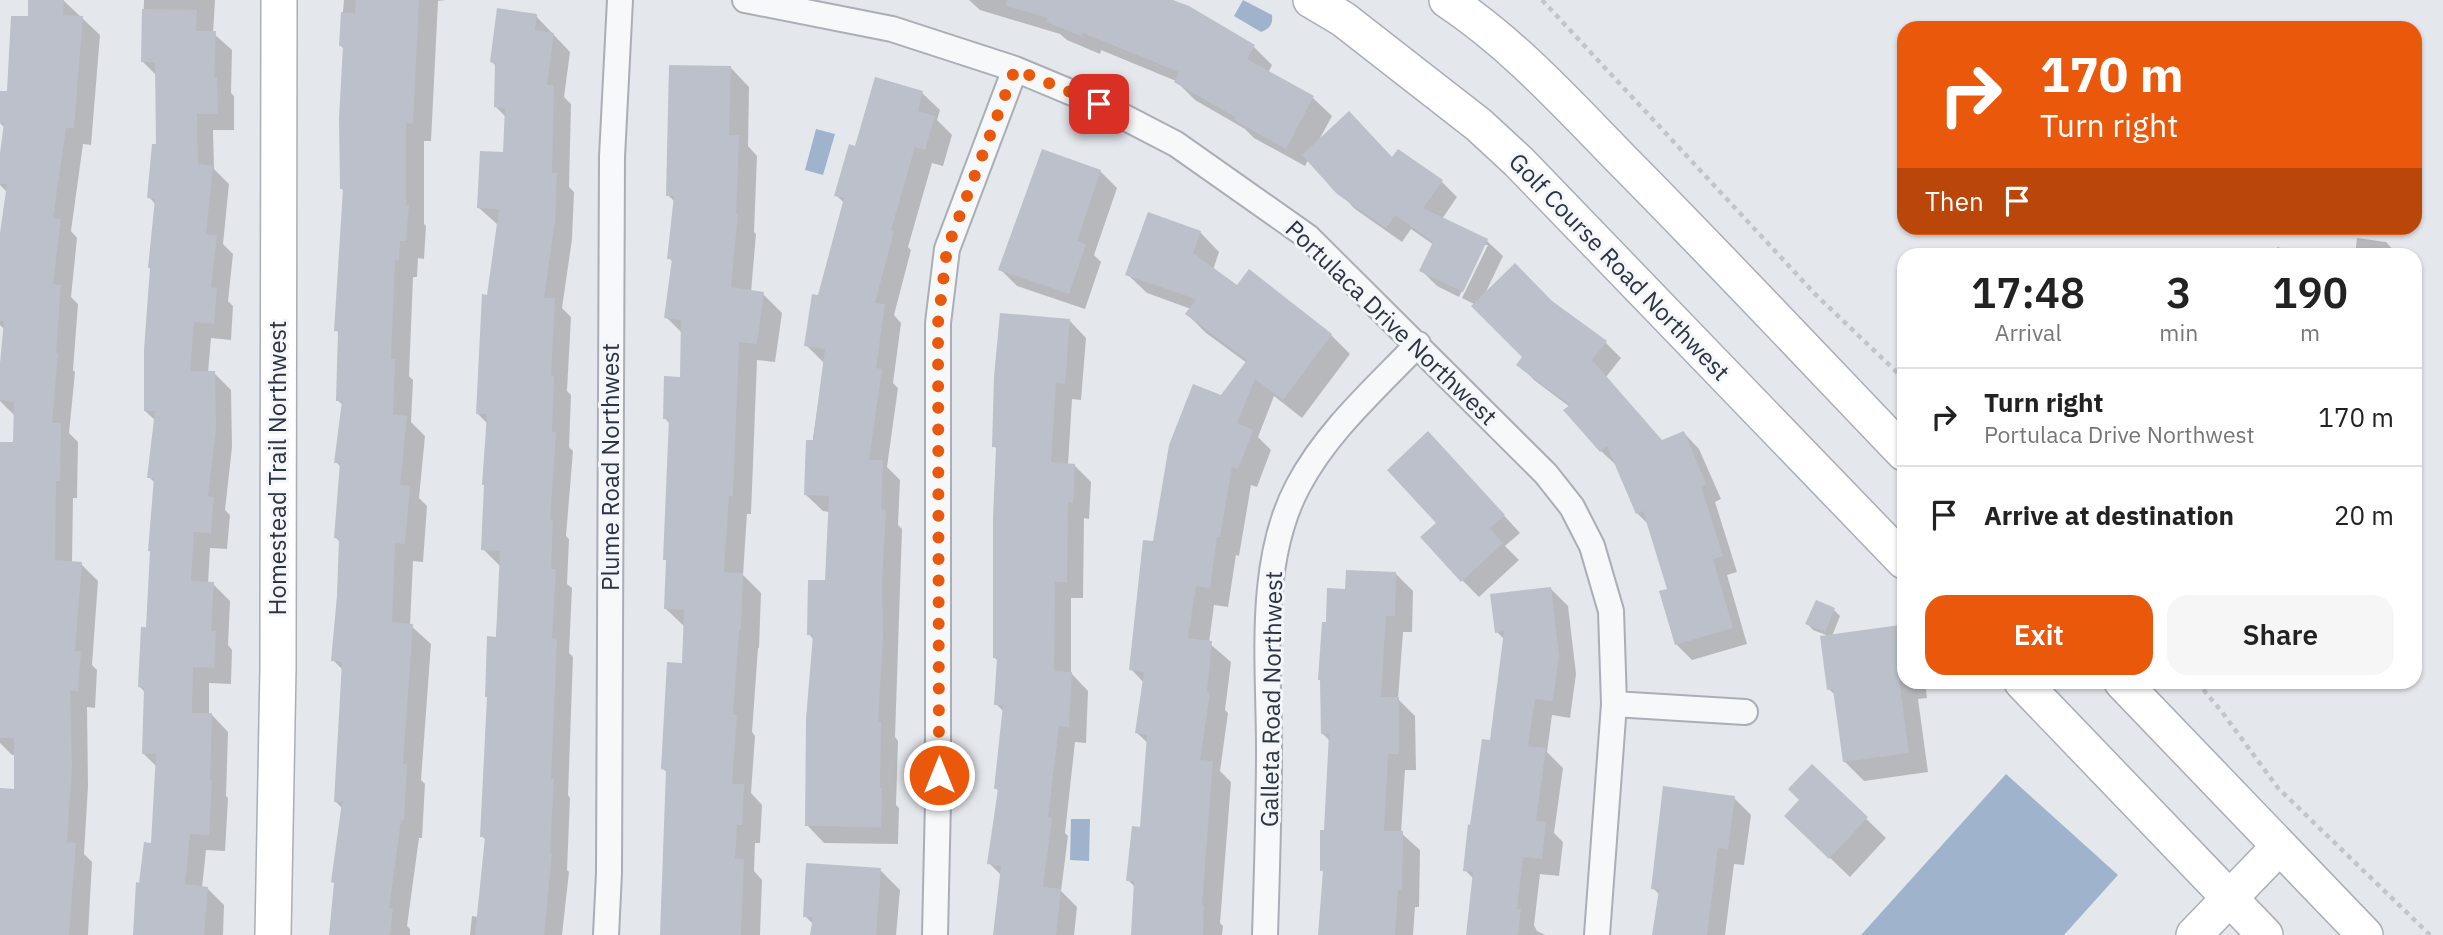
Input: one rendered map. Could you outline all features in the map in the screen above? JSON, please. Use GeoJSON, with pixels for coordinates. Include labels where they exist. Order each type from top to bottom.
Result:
{"type":"FeatureCollection","features":[{"type":"Feature","properties":{"kind":"main road","name":"Homestead Trail Northwest"},"geometry":{"type":"LineString","coordinates":[[273,935],[278,668],[279,0]]}},
{"type":"Feature","properties":{"kind":"main road","name":"Golf Course Road Northwest"},"geometry":{"type":"LineString","coordinates":[[1311,0],[1343,19],[1479,125],[1519,162],[1897,554]]}},
{"type":"Feature","properties":{"kind":"main road"},"geometry":{"type":"LineString","coordinates":[[1447,0],[1473,17],[1540,77],[1705,244],[1897,446]]}},
{"type":"Feature","properties":{"kind":"main road"},"geometry":{"type":"LineString","coordinates":[[2029,689],[2265,935]]}},
{"type":"Feature","properties":{"kind":"main road"},"geometry":{"type":"LineString","coordinates":[[2129,689],[2365,935]]}},
{"type":"Feature","properties":{"kind":"main road"},"geometry":{"type":"LineString","coordinates":[[2194,935],[2279,847]]}},
{"type":"Feature","properties":{"kind":"street","name":"Plume Road Northwest"},"geometry":{"type":"LineString","coordinates":[[606,935],[610,873],[612,157],[620,0]]}},
{"type":"Feature","properties":{"kind":"street","name":"Portulaca Drive Northwest"},"geometry":{"type":"LineString","coordinates":[[745,0],[892,29],[1015,69],[1099,104],[1176,144],[1308,236],[1546,474],[1573,507],[1592,546],[1611,611],[1614,704],[1597,935]]}},
{"type":"Feature","properties":{"kind":"street"},"geometry":{"type":"LineString","coordinates":[[935,935],[939,801],[938,323],[947,249],[1015,69]]}},
{"type":"Feature","properties":{"kind":"street","name":"Galleta Road Northwest"},"geometry":{"type":"LineString","coordinates":[[1265,935],[1269,823],[1269,591],[1279,535],[1297,488],[1324,443],[1418,344]]}},
{"type":"Feature","properties":{"kind":"street"},"geometry":{"type":"LineString","coordinates":[[1614,704],[1745,712]]}},
{"type":"Feature","properties":{"kind":"path"},"geometry":{"type":"LineString","coordinates":[[1542,0],[1815,294],[1897,372]]}},
{"type":"Feature","properties":{"kind":"path"},"geometry":{"type":"LineString","coordinates":[[2203,689],[2278,788],[2430,935]]}},
{"type":"Feature","properties":{"kind":"water"},"geometry":{"type":"Polygon","coordinates":[[[1243,0],[1272,15],[1269,28],[1261,32],[1234,16],[1243,0]]]}},
{"type":"Feature","properties":{"kind":"water"},"geometry":{"type":"Polygon","coordinates":[[[816,129],[835,134],[823,175],[805,170],[816,129]]]}},
{"type":"Feature","properties":{"kind":"water"},"geometry":{"type":"Polygon","coordinates":[[[2006,774],[2118,875],[2064,935],[1861,935],[2006,774]]]}},
{"type":"Feature","properties":{"kind":"water"},"geometry":{"type":"Polygon","coordinates":[[[1071,819],[1090,819],[1089,861],[1070,860],[1071,819]]]}},
{"type":"Feature","properties":{"kind":"building"},"geometry":{"type":"Polygon","coordinates":[[[28,0],[64,0],[63,15],[83,16],[74,128],[66,128],[53,218],[61,219],[53,284],[61,285],[52,423],[61,423],[60,481],[56,481],[55,560],[82,562],[75,651],[81,651],[78,691],[70,691],[72,768],[67,842],[76,843],[69,935],[0,935],[0,788],[14,789],[14,738],[0,738],[0,442],[13,442],[14,402],[0,400],[4,321],[0,321],[0,233],[7,184],[0,184],[4,123],[0,123],[0,91],[7,91],[11,16],[28,16],[28,0]]]}},
{"type":"Feature","properties":{"kind":"building"},"geometry":{"type":"Polygon","coordinates":[[[356,0],[419,0],[413,124],[406,123],[406,205],[409,205],[406,241],[400,241],[399,260],[395,260],[391,359],[395,359],[393,414],[407,416],[400,485],[410,486],[405,544],[395,543],[392,622],[413,624],[403,764],[407,764],[404,821],[401,820],[389,908],[393,909],[390,935],[329,935],[334,883],[331,882],[342,802],[334,802],[342,662],[331,661],[339,539],[334,538],[340,463],[334,463],[342,401],[336,401],[338,331],[334,331],[343,189],[340,189],[339,118],[343,46],[339,46],[341,12],[355,13],[356,0]]]}},
{"type":"Feature","properties":{"kind":"building"},"geometry":{"type":"Polygon","coordinates":[[[1007,0],[1173,0],[1189,6],[1255,45],[1247,59],[1314,96],[1286,149],[1174,82],[1179,72],[1083,33],[1081,36],[1046,22],[1048,18],[1006,6],[1007,0]]]}},
{"type":"Feature","properties":{"kind":"building"},"geometry":{"type":"Polygon","coordinates":[[[497,8],[537,14],[535,30],[554,33],[547,85],[554,85],[552,173],[557,173],[555,221],[544,298],[555,298],[551,376],[554,376],[552,432],[556,432],[550,520],[553,520],[551,569],[556,569],[552,638],[557,639],[551,779],[554,779],[552,853],[544,935],[475,935],[485,837],[480,837],[487,697],[487,636],[496,637],[500,551],[481,550],[487,414],[476,414],[482,294],[487,295],[499,209],[477,208],[480,151],[503,152],[505,108],[494,107],[495,63],[490,62],[497,8]]]}},
{"type":"Feature","properties":{"kind":"building"},"geometry":{"type":"Polygon","coordinates":[[[142,9],[197,10],[196,31],[216,31],[214,78],[217,77],[218,114],[197,114],[198,164],[213,166],[206,234],[217,235],[211,287],[217,288],[214,324],[194,322],[190,371],[215,371],[216,429],[208,496],[214,497],[211,533],[194,532],[191,581],[214,582],[211,631],[216,631],[214,668],[193,667],[192,713],[212,713],[209,835],[190,834],[185,884],[208,887],[204,935],[133,935],[136,882],[139,883],[144,842],[151,843],[156,754],[142,754],[144,688],[138,687],[141,627],[146,627],[154,478],[147,478],[155,411],[144,411],[144,350],[155,199],[147,198],[152,144],[156,144],[155,62],[141,62],[142,9]]]}},
{"type":"Feature","properties":{"kind":"building"},"geometry":{"type":"Polygon","coordinates":[[[669,65],[731,66],[729,135],[739,135],[738,213],[731,287],[764,292],[757,344],[739,342],[733,496],[729,496],[724,572],[743,573],[733,715],[737,715],[732,784],[744,784],[742,825],[737,825],[735,858],[744,859],[741,935],[660,935],[666,770],[661,769],[667,662],[682,663],[684,610],[664,609],[666,560],[663,560],[669,419],[663,419],[664,376],[680,377],[681,320],[664,318],[672,259],[667,259],[674,196],[666,196],[669,65]]]}},
{"type":"Feature","properties":{"kind":"building"},"geometry":{"type":"Polygon","coordinates":[[[875,77],[923,91],[918,111],[935,116],[925,150],[915,147],[891,230],[894,231],[875,303],[885,304],[876,368],[882,369],[869,460],[883,460],[881,509],[886,510],[878,721],[881,722],[881,827],[805,826],[806,719],[813,635],[807,635],[808,580],[825,580],[829,496],[804,495],[806,440],[813,440],[825,349],[804,346],[812,294],[818,295],[844,198],[834,196],[849,144],[855,146],[875,77]]]}},
{"type":"Feature","properties":{"kind":"building"},"geometry":{"type":"Polygon","coordinates":[[[1349,111],[1392,157],[1398,149],[1443,180],[1423,208],[1488,239],[1463,292],[1419,271],[1433,242],[1395,215],[1386,228],[1337,194],[1302,155],[1349,111]]]}},
{"type":"Feature","properties":{"kind":"building"},"geometry":{"type":"Polygon","coordinates":[[[1042,149],[1101,170],[1077,241],[1086,244],[1069,294],[998,270],[1042,149]]]}},
{"type":"Feature","properties":{"kind":"building"},"geometry":{"type":"Polygon","coordinates":[[[1148,212],[1201,231],[1193,253],[1237,285],[1249,269],[1332,334],[1283,400],[1255,379],[1237,423],[1253,430],[1238,469],[1232,467],[1220,537],[1217,537],[1210,588],[1196,586],[1188,638],[1212,641],[1207,692],[1210,693],[1200,760],[1213,761],[1202,905],[1203,935],[1131,935],[1134,881],[1126,881],[1132,826],[1140,827],[1147,735],[1135,733],[1144,672],[1129,670],[1143,540],[1153,541],[1169,445],[1193,384],[1221,395],[1247,360],[1185,314],[1196,299],[1125,275],[1148,212]]]}},
{"type":"Feature","properties":{"kind":"building"},"geometry":{"type":"Polygon","coordinates":[[[1515,263],[1552,301],[1607,341],[1592,360],[1662,440],[1684,431],[1706,484],[1701,486],[1723,556],[1713,559],[1733,628],[1675,645],[1659,591],[1667,589],[1643,511],[1636,514],[1607,446],[1600,452],[1563,410],[1570,405],[1516,365],[1522,357],[1471,306],[1515,263]]]}},
{"type":"Feature","properties":{"kind":"building"},"geometry":{"type":"Polygon","coordinates":[[[1000,313],[1070,319],[1065,384],[1056,383],[1051,462],[1075,464],[1073,503],[1068,502],[1067,582],[1055,582],[1054,671],[1072,672],[1069,727],[1059,726],[1048,817],[1052,818],[1043,887],[1061,889],[1056,935],[993,935],[1001,866],[987,864],[998,789],[994,789],[1003,705],[994,705],[997,658],[993,658],[996,447],[992,447],[994,377],[1000,313]]]}},
{"type":"Feature","properties":{"kind":"building"},"geometry":{"type":"Polygon","coordinates":[[[1428,431],[1505,515],[1490,528],[1503,543],[1461,582],[1420,537],[1436,523],[1387,470],[1428,431]]]}},
{"type":"Feature","properties":{"kind":"building"},"geometry":{"type":"Polygon","coordinates":[[[1346,570],[1396,572],[1395,616],[1386,616],[1381,697],[1399,697],[1399,754],[1388,754],[1384,831],[1403,831],[1402,890],[1398,890],[1395,935],[1318,935],[1323,871],[1320,871],[1320,830],[1324,830],[1329,734],[1321,734],[1318,680],[1322,622],[1326,622],[1327,588],[1345,589],[1346,570]]]}},
{"type":"Feature","properties":{"kind":"building"},"geometry":{"type":"Polygon","coordinates":[[[1551,587],[1559,655],[1553,701],[1535,699],[1528,746],[1546,748],[1536,821],[1546,822],[1542,859],[1523,857],[1517,909],[1521,909],[1518,935],[1466,935],[1473,872],[1463,871],[1468,824],[1470,825],[1482,739],[1490,740],[1504,631],[1495,633],[1490,594],[1551,587]]]}},
{"type":"Feature","properties":{"kind":"building"},"geometry":{"type":"Polygon","coordinates":[[[1816,600],[1835,608],[1825,632],[1805,624],[1816,600]]]}},
{"type":"Feature","properties":{"kind":"building"},"geometry":{"type":"Polygon","coordinates":[[[1897,625],[1897,689],[1900,689],[1909,753],[1843,762],[1833,689],[1827,690],[1820,636],[1897,625]]]}},
{"type":"Feature","properties":{"kind":"building"},"geometry":{"type":"Polygon","coordinates":[[[1812,764],[1868,817],[1829,859],[1784,816],[1799,800],[1788,789],[1812,764]]]}},
{"type":"Feature","properties":{"kind":"building"},"geometry":{"type":"Polygon","coordinates":[[[1663,786],[1735,796],[1728,849],[1718,848],[1707,935],[1652,935],[1659,890],[1651,889],[1663,786]]]}},
{"type":"Feature","properties":{"kind":"building"},"geometry":{"type":"Polygon","coordinates":[[[806,863],[881,868],[876,935],[810,935],[813,917],[803,917],[806,863]]]}},
{"type":"Feature","properties":{"kind":"route"},"geometry":{"type":"LineString","coordinates":[[939,775],[938,323],[947,249],[1015,69],[1099,104]]}}]}
